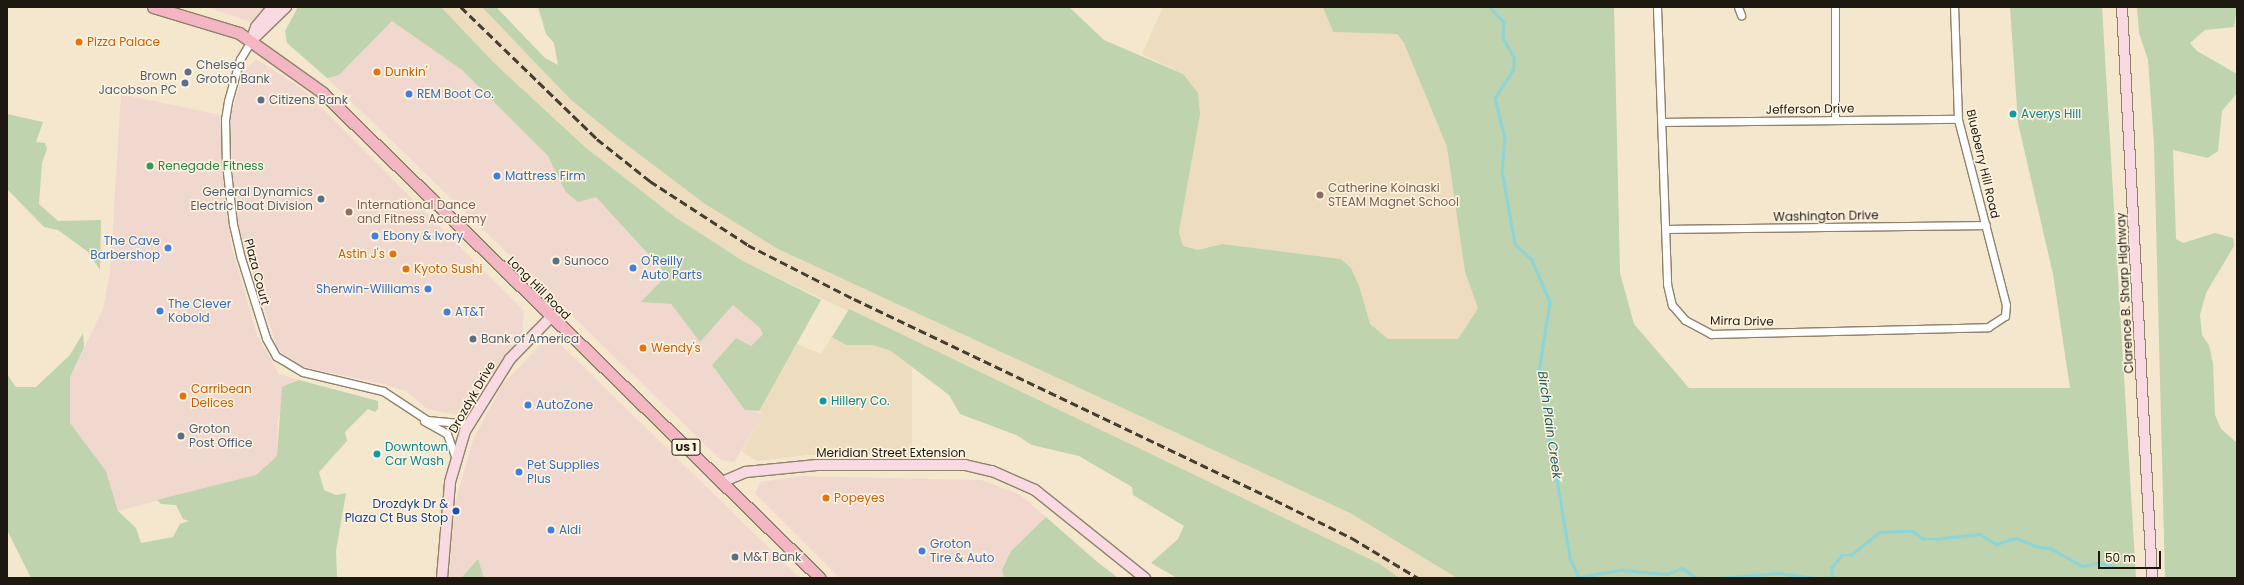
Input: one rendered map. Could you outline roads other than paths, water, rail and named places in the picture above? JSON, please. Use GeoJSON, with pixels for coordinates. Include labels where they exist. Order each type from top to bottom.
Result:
{"type":"FeatureCollection","features":[{"type":"Feature","properties":{"kind":"main road","name":"US 1"},"geometry":{"type":"LineString","coordinates":[[153,7],[215,24],[251,41]]}},
{"type":"Feature","properties":{"kind":"main road","name":"Long Hill Road"},"geometry":{"type":"LineString","coordinates":[[251,41],[296,71],[348,115],[550,318],[820,578]]}},
{"type":"Feature","properties":{"kind":"street"},"geometry":{"type":"LineString","coordinates":[[251,41],[256,27],[273,7]]}},
{"type":"Feature","properties":{"kind":"street"},"geometry":{"type":"LineString","coordinates":[[251,41],[286,7]]}},
{"type":"Feature","properties":{"kind":"street","name":"Mirra Drive"},"geometry":{"type":"LineString","coordinates":[[1656,7],[1662,122],[1667,284],[1672,305],[1685,320],[1711,334],[1988,328],[2000,323]]}},
{"type":"Feature","properties":{"kind":"street"},"geometry":{"type":"LineString","coordinates":[[1738,7],[1741,15]]}},
{"type":"Feature","properties":{"kind":"street"},"geometry":{"type":"LineString","coordinates":[[1835,7],[1835,119]]}},
{"type":"Feature","properties":{"kind":"street","name":"Blueberry Hill Road"},"geometry":{"type":"LineString","coordinates":[[1954,7],[1958,119],[2006,305],[2000,323]]}},
{"type":"Feature","properties":{"kind":"street","name":"Clarence B. Sharp Highway"},"geometry":{"type":"LineString","coordinates":[[2122,7],[2152,578]]}},
{"type":"Feature","properties":{"kind":"street","name":"Plaza Court"},"geometry":{"type":"LineString","coordinates":[[251,41],[233,81],[225,139],[233,224],[266,338],[276,356],[286,364],[383,391],[416,415],[447,434],[455,456]]}},
{"type":"Feature","properties":{"kind":"street","name":"Jefferson Drive"},"geometry":{"type":"LineString","coordinates":[[1662,122],[1835,119],[1958,119]]}},
{"type":"Feature","properties":{"kind":"street","name":"Washington Drive"},"geometry":{"type":"LineString","coordinates":[[1666,229],[1986,225]]}},
{"type":"Feature","properties":{"kind":"street","name":"Drozdyk Drive"},"geometry":{"type":"LineString","coordinates":[[442,578],[446,505],[455,456],[470,424],[510,359],[550,318]]}},
{"type":"Feature","properties":{"kind":"street","name":"Plaza Court"},"geometry":{"type":"LineString","coordinates":[[416,415],[437,422],[470,424]]}},
{"type":"Feature","properties":{"kind":"street","name":"Meridian Street Extension"},"geometry":{"type":"LineString","coordinates":[[722,482],[746,472],[803,466],[981,468],[1008,476],[1035,490],[1145,578]]}},
{"type":"Feature","properties":{"kind":"waterway","name":"Birch Plain Creek"},"geometry":{"type":"LineString","coordinates":[[1490,7],[1504,22],[1503,38],[1514,57],[1514,69],[1495,98],[1505,138],[1502,170],[1515,244],[1532,260],[1550,302],[1539,372],[1570,558],[1579,577],[1621,570],[1667,574],[1682,568],[1697,578]]}},
{"type":"Feature","properties":{"kind":"waterway","name":"Birch Plain Creek"},"geometry":{"type":"LineString","coordinates":[[1832,578],[1831,568],[1842,555],[1851,555],[1879,532],[1912,531],[1924,539],[1980,534],[1996,544],[2016,538],[2038,547],[2050,548],[2083,566],[2099,563],[2115,567]]}},
{"type":"Feature","properties":{"kind":"waterway","name":"Birch Plain Creek"},"geometry":{"type":"LineString","coordinates":[[1720,578],[1779,573],[1814,578]]}},
{"type":"Feature","properties":{"kind":"railway"},"geometry":{"type":"LineString","coordinates":[[461,7],[597,139],[650,181],[748,245],[854,299],[1352,538],[1418,578]]}},
{"type":"Feature","properties":{"kind":"place","name":"Pizza Palace"},"geometry":{"type":"Point","coordinates":[79,42]}},
{"type":"Feature","properties":{"kind":"place","name":"Chelsea Groton Bank"},"geometry":{"type":"Point","coordinates":[188,72]}},
{"type":"Feature","properties":{"kind":"place","name":"Dunkin'"},"geometry":{"type":"Point","coordinates":[377,72]}},
{"type":"Feature","properties":{"kind":"place","name":"Brown Jacobson PC"},"geometry":{"type":"Point","coordinates":[185,83]}},
{"type":"Feature","properties":{"kind":"place","name":"REM Boot Co."},"geometry":{"type":"Point","coordinates":[409,94]}},
{"type":"Feature","properties":{"kind":"place","name":"Citizens Bank"},"geometry":{"type":"Point","coordinates":[261,100]}},
{"type":"Feature","properties":{"kind":"place","name":"Averys Hill"},"geometry":{"type":"Point","coordinates":[2013,114]}},
{"type":"Feature","properties":{"kind":"place","name":"Renegade Fitness"},"geometry":{"type":"Point","coordinates":[150,166]}},
{"type":"Feature","properties":{"kind":"place","name":"Mattress Firm"},"geometry":{"type":"Point","coordinates":[497,176]}},
{"type":"Feature","properties":{"kind":"place","name":"Catherine Kolnaski STEAM Magnet School"},"geometry":{"type":"Point","coordinates":[1320,195]}},
{"type":"Feature","properties":{"kind":"place","name":"General Dynamics Electric Boat Division"},"geometry":{"type":"Point","coordinates":[321,199]}},
{"type":"Feature","properties":{"kind":"place","name":"International Dance and Fitness Academy"},"geometry":{"type":"Point","coordinates":[349,212]}},
{"type":"Feature","properties":{"kind":"place","name":"Ebony & Ivory"},"geometry":{"type":"Point","coordinates":[375,236]}},
{"type":"Feature","properties":{"kind":"place","name":"The Cave Barbershop"},"geometry":{"type":"Point","coordinates":[168,248]}},
{"type":"Feature","properties":{"kind":"place","name":"Astin J's"},"geometry":{"type":"Point","coordinates":[393,254]}},
{"type":"Feature","properties":{"kind":"place","name":"Sunoco"},"geometry":{"type":"Point","coordinates":[556,261]}},
{"type":"Feature","properties":{"kind":"place","name":"O'Reilly Auto Parts"},"geometry":{"type":"Point","coordinates":[633,268]}},
{"type":"Feature","properties":{"kind":"place","name":"Kyoto Sushi"},"geometry":{"type":"Point","coordinates":[406,269]}},
{"type":"Feature","properties":{"kind":"place","name":"Sherwin-Williams"},"geometry":{"type":"Point","coordinates":[428,289]}},
{"type":"Feature","properties":{"kind":"place","name":"The Clever Kobold"},"geometry":{"type":"Point","coordinates":[160,311]}},
{"type":"Feature","properties":{"kind":"place","name":"AT&T"},"geometry":{"type":"Point","coordinates":[447,312]}},
{"type":"Feature","properties":{"kind":"place","name":"Bank of America"},"geometry":{"type":"Point","coordinates":[473,339]}},
{"type":"Feature","properties":{"kind":"place","name":"Wendy's"},"geometry":{"type":"Point","coordinates":[643,348]}},
{"type":"Feature","properties":{"kind":"place","name":"Carribean Delices"},"geometry":{"type":"Point","coordinates":[183,396]}},
{"type":"Feature","properties":{"kind":"place","name":"Hillery Co."},"geometry":{"type":"Point","coordinates":[823,401]}},
{"type":"Feature","properties":{"kind":"place","name":"AutoZone"},"geometry":{"type":"Point","coordinates":[528,405]}},
{"type":"Feature","properties":{"kind":"place","name":"Groton Post Office"},"geometry":{"type":"Point","coordinates":[181,436]}},
{"type":"Feature","properties":{"kind":"place","name":"Downtown Car Wash"},"geometry":{"type":"Point","coordinates":[377,454]}},
{"type":"Feature","properties":{"kind":"place","name":"Pet Supplies Plus"},"geometry":{"type":"Point","coordinates":[519,472]}},
{"type":"Feature","properties":{"kind":"place","name":"Popeyes"},"geometry":{"type":"Point","coordinates":[826,498]}},
{"type":"Feature","properties":{"kind":"place","name":"Drozdyk Dr & Plaza Ct Bus Stop"},"geometry":{"type":"Point","coordinates":[456,511]}},
{"type":"Feature","properties":{"kind":"place","name":"Aldi"},"geometry":{"type":"Point","coordinates":[551,530]}},
{"type":"Feature","properties":{"kind":"place","name":"Groton Tire & Auto"},"geometry":{"type":"Point","coordinates":[922,551]}},
{"type":"Feature","properties":{"kind":"place","name":"M&T Bank"},"geometry":{"type":"Point","coordinates":[735,557]}}]}
